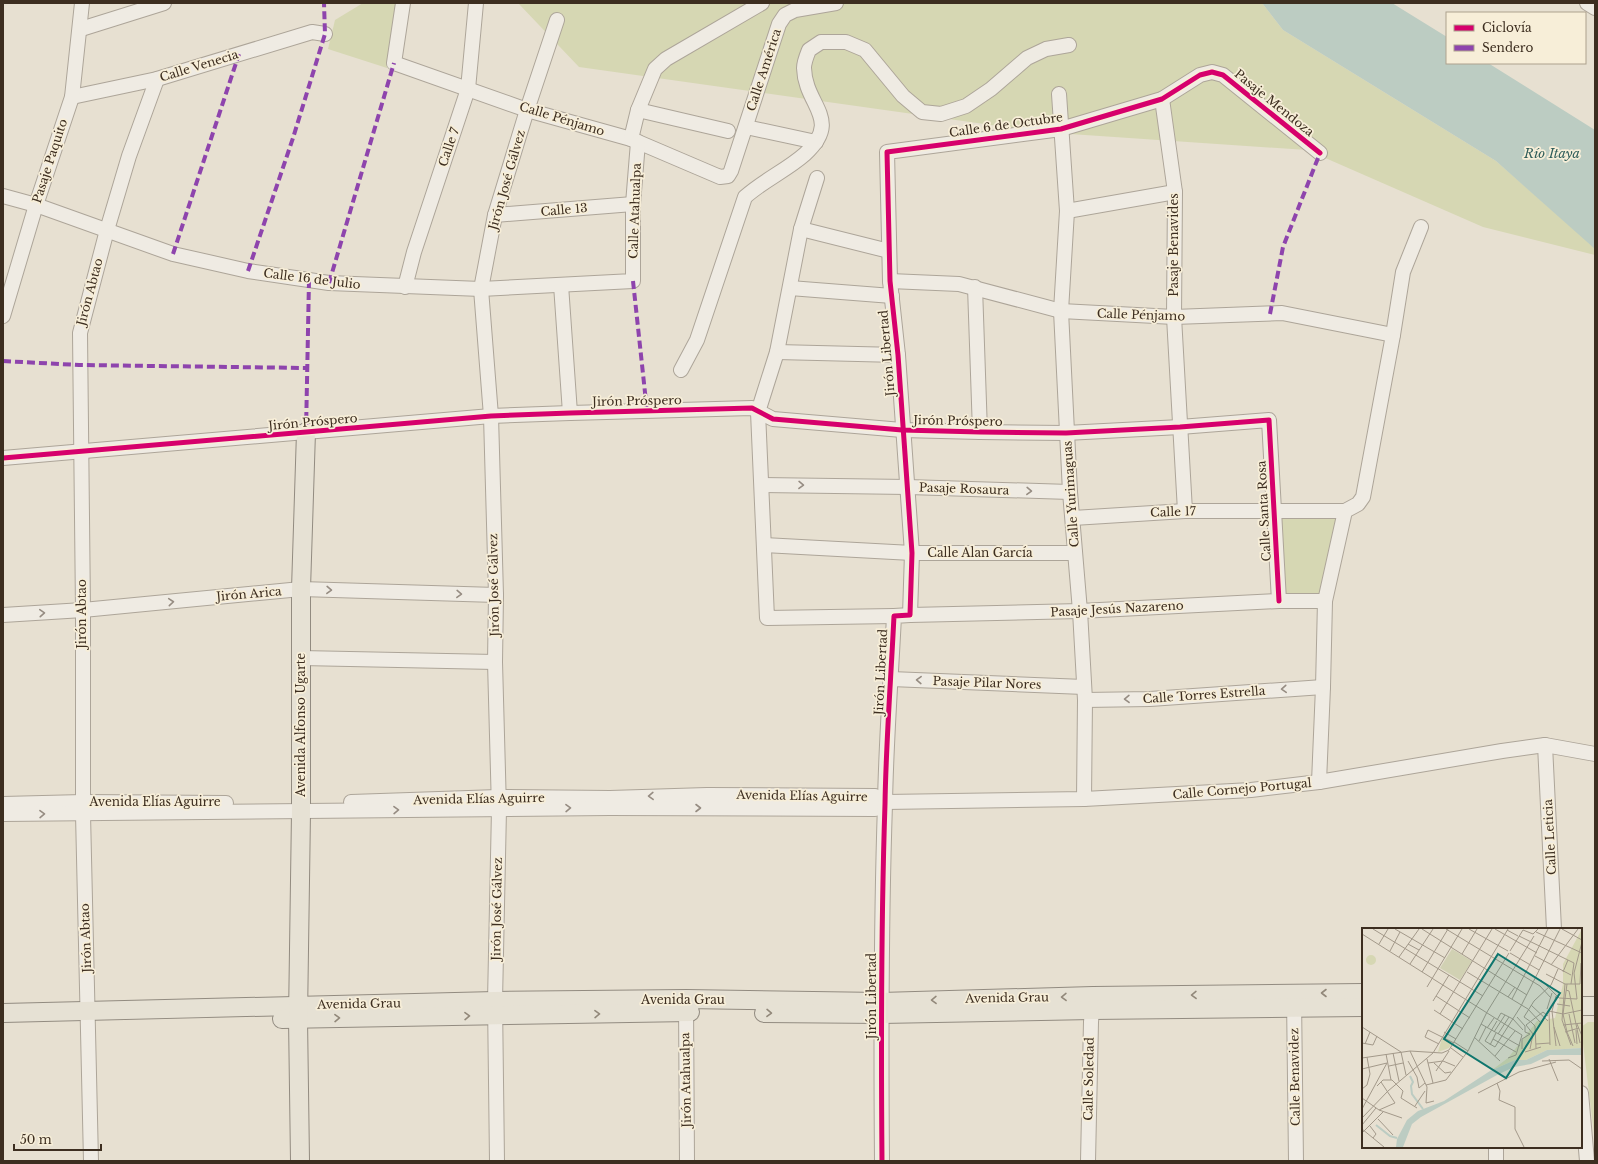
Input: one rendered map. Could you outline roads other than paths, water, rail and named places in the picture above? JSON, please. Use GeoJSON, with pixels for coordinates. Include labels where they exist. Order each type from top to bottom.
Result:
{"type":"FeatureCollection","features":[{"type":"Feature","properties":{"kind":"main road","name":"Avenida Alfonso Ugarte"},"geometry":{"type":"LineString","coordinates":[[300,1161],[298,1012],[301,808],[301,589],[306,432]]}},
{"type":"Feature","properties":{"kind":"main road","name":"Avenida Grau"},"geometry":{"type":"LineString","coordinates":[[1294,1001],[1362,993]]}},
{"type":"Feature","properties":{"kind":"main road"},"geometry":{"type":"LineString","coordinates":[[1582,994],[1595,994]]}},
{"type":"Feature","properties":{"kind":"main road","name":"Avenida Grau"},"geometry":{"type":"LineString","coordinates":[[3,1012],[89,1016],[495,1008],[686,1006],[881,1008],[1093,1003],[1294,1001],[1362,1007]]}},
{"type":"Feature","properties":{"kind":"main road"},"geometry":{"type":"LineString","coordinates":[[1582,1006],[1595,1006]]}},
{"type":"Feature","properties":{"kind":"main road","name":"Avenida Alfonso Ugarte"},"geometry":{"type":"LineString","coordinates":[[290,1161],[289,1046],[298,1012]]}},
{"type":"Feature","properties":{"kind":"main road","name":"Avenida Grau"},"geometry":{"type":"LineString","coordinates":[[3,1025],[89,1016]]}},
{"type":"Feature","properties":{"kind":"street","name":"Pasaje Paquito"},"geometry":{"type":"LineString","coordinates":[[3,316],[36,205],[72,97],[82,3]]}},
{"type":"Feature","properties":{"kind":"street"},"geometry":{"type":"LineString","coordinates":[[80,29],[164,3]]}},
{"type":"Feature","properties":{"kind":"street","name":"Calle Pénjamo"},"geometry":{"type":"LineString","coordinates":[[403,3],[394,63],[527,110],[634,141],[720,177],[728,176]]}},
{"type":"Feature","properties":{"kind":"street","name":"Calle 7"},"geometry":{"type":"LineString","coordinates":[[404,287],[468,88],[476,3]]}},
{"type":"Feature","properties":{"kind":"street","name":"Calle Atahualpa"},"geometry":{"type":"LineString","coordinates":[[633,280],[634,141],[638,110],[655,69],[666,58],[762,3]]}},
{"type":"Feature","properties":{"kind":"street","name":"Calle América"},"geometry":{"type":"LineString","coordinates":[[728,176],[746,127],[779,24],[785,15],[795,10],[836,3]]}},
{"type":"Feature","properties":{"kind":"street"},"geometry":{"type":"LineString","coordinates":[[1587,3],[1595,8]]}},
{"type":"Feature","properties":{"kind":"street","name":"Jirón José Gálvez"},"geometry":{"type":"LineString","coordinates":[[497,1161],[495,1008],[499,803],[495,662],[496,595],[491,416],[481,289],[495,215],[527,110],[558,20]]}},
{"type":"Feature","properties":{"kind":"street","name":"Calle Venecia"},"geometry":{"type":"LineString","coordinates":[[72,97],[157,79],[312,32],[325,34]]}},
{"type":"Feature","properties":{"kind":"street"},"geometry":{"type":"LineString","coordinates":[[682,370],[697,340],[745,196],[806,153],[816,142],[822,131],[823,122],[808,87],[804,67],[809,50],[821,42],[846,42],[865,50],[903,96],[922,112],[941,114],[966,106],[991,89],[1027,58],[1046,49],[1070,44]]}},
{"type":"Feature","properties":{"kind":"street","name":"Calle 6 de Octubre"},"geometry":{"type":"LineString","coordinates":[[887,152],[1061,129],[1162,99],[1200,75],[1212,72]]}},
{"type":"Feature","properties":{"kind":"street","name":"Pasaje Mendoza"},"geometry":{"type":"LineString","coordinates":[[1212,72],[1223,75],[1320,153]]}},
{"type":"Feature","properties":{"kind":"street","name":"Jirón Abtao"},"geometry":{"type":"LineString","coordinates":[[91,1161],[89,1016],[83,808],[83,610],[79,365],[80,333],[107,230],[129,156],[157,79]]}},
{"type":"Feature","properties":{"kind":"street","name":"Calle Yurimaguas"},"geometry":{"type":"LineString","coordinates":[[1059,94],[1067,211],[1061,311],[1066,433],[1085,693],[1084,799]]}},
{"type":"Feature","properties":{"kind":"street","name":"Pasaje Benavides"},"geometry":{"type":"LineString","coordinates":[[1162,99],[1176,192],[1174,317],[1184,511]]}},
{"type":"Feature","properties":{"kind":"street"},"geometry":{"type":"LineString","coordinates":[[638,110],[728,131]]}},
{"type":"Feature","properties":{"kind":"street"},"geometry":{"type":"LineString","coordinates":[[746,127],[816,142]]}},
{"type":"Feature","properties":{"kind":"street","name":"Jirón Libertad"},"geometry":{"type":"LineString","coordinates":[[882,1161],[881,1008],[885,802],[894,616],[910,615],[912,552],[908,487],[902,430],[898,355],[890,281],[887,152]]}},
{"type":"Feature","properties":{"kind":"street"},"geometry":{"type":"LineString","coordinates":[[817,178],[801,229],[777,352],[758,412],[767,618],[894,616]]}},
{"type":"Feature","properties":{"kind":"street"},"geometry":{"type":"LineString","coordinates":[[1067,211],[1176,192]]}},
{"type":"Feature","properties":{"kind":"street","name":"Calle 16 de Julio"},"geometry":{"type":"LineString","coordinates":[[3,196],[36,205],[173,254],[248,271],[329,284],[481,289],[633,280]]}},
{"type":"Feature","properties":{"kind":"street","name":"Calle 13"},"geometry":{"type":"LineString","coordinates":[[495,215],[633,204]]}},
{"type":"Feature","properties":{"kind":"street"},"geometry":{"type":"LineString","coordinates":[[1319,782],[1325,601],[1345,511],[1358,504],[1363,497],[1403,272],[1421,227]]}},
{"type":"Feature","properties":{"kind":"street"},"geometry":{"type":"LineString","coordinates":[[801,229],[889,251]]}},
{"type":"Feature","properties":{"kind":"street","name":"Calle Pénjamo"},"geometry":{"type":"LineString","coordinates":[[890,281],[959,284],[1061,311],[1174,317],[1282,313],[1393,335]]}},
{"type":"Feature","properties":{"kind":"street"},"geometry":{"type":"LineString","coordinates":[[561,285],[570,413]]}},
{"type":"Feature","properties":{"kind":"street"},"geometry":{"type":"LineString","coordinates":[[975,287],[980,432]]}},
{"type":"Feature","properties":{"kind":"street"},"geometry":{"type":"LineString","coordinates":[[790,288],[892,296]]}},
{"type":"Feature","properties":{"kind":"street"},"geometry":{"type":"LineString","coordinates":[[777,352],[898,355]]}},
{"type":"Feature","properties":{"kind":"street","name":"Jirón Próspero"},"geometry":{"type":"LineString","coordinates":[[3,458],[491,416],[570,413],[752,408],[773,419],[902,430],[1066,433],[1180,427],[1269,420]]}},
{"type":"Feature","properties":{"kind":"street","name":"Calle Santa Rosa"},"geometry":{"type":"LineString","coordinates":[[1269,420],[1279,601]]}},
{"type":"Feature","properties":{"kind":"street","name":"Pasaje Rosaura"},"geometry":{"type":"LineString","coordinates":[[762,485],[908,487],[1070,492]]}},
{"type":"Feature","properties":{"kind":"street","name":"Calle 17"},"geometry":{"type":"LineString","coordinates":[[1073,518],[1184,511],[1345,511]]}},
{"type":"Feature","properties":{"kind":"street","name":"Calle Alan García"},"geometry":{"type":"LineString","coordinates":[[764,546],[912,552],[1075,554]]}},
{"type":"Feature","properties":{"kind":"street","name":"Jirón Arica"},"geometry":{"type":"LineString","coordinates":[[3,615],[83,610],[301,589],[496,595]]}},
{"type":"Feature","properties":{"kind":"street","name":"Pasaje Jesús Nazareno"},"geometry":{"type":"LineString","coordinates":[[910,615],[1080,611],[1279,601],[1325,601]]}},
{"type":"Feature","properties":{"kind":"street"},"geometry":{"type":"LineString","coordinates":[[301,658],[495,662]]}},
{"type":"Feature","properties":{"kind":"street","name":"Pasaje Pilar Nores"},"geometry":{"type":"LineString","coordinates":[[891,678],[1085,693]]}},
{"type":"Feature","properties":{"kind":"street","name":"Calle Torres Estrella"},"geometry":{"type":"LineString","coordinates":[[1085,693],[1150,699],[1323,687]]}},
{"type":"Feature","properties":{"kind":"street","name":"Calle Cornejo Portugal"},"geometry":{"type":"LineString","coordinates":[[885,802],[1084,799],[1251,790],[1319,782],[1545,745],[1595,754]]}},
{"type":"Feature","properties":{"kind":"street","name":"Calle Leticia"},"geometry":{"type":"LineString","coordinates":[[1545,745],[1554,928]]}},
{"type":"Feature","properties":{"kind":"street","name":"Avenida Elías Aguirre"},"geometry":{"type":"LineString","coordinates":[[3,804],[83,808],[301,808],[499,803],[679,802],[875,809],[885,802]]}},
{"type":"Feature","properties":{"kind":"street","name":"Avenida Elías Aguirre"},"geometry":{"type":"LineString","coordinates":[[3,814],[83,808]]}},
{"type":"Feature","properties":{"kind":"street","name":"Calle Benavidez"},"geometry":{"type":"LineString","coordinates":[[1294,1001],[1296,1161]]}},
{"type":"Feature","properties":{"kind":"street","name":"Calle Soledad"},"geometry":{"type":"LineString","coordinates":[[1088,1161],[1090,1022],[1093,1003]]}},
{"type":"Feature","properties":{"kind":"street","name":"Jirón Atahualpa"},"geometry":{"type":"LineString","coordinates":[[686,1006],[687,1161]]}},
{"type":"Feature","properties":{"kind":"street"},"geometry":{"type":"LineString","coordinates":[[1582,1104],[1587,1161]]}},
{"type":"Feature","properties":{"kind":"street"},"geometry":{"type":"LineString","coordinates":[[1496,1148],[1496,1161]]}},
{"type":"Feature","properties":{"kind":"water","name":"Río Itaya"},"geometry":{"type":"Polygon","coordinates":[[[1262,3],[1392,3],[1446,36],[1446,64],[1490,64],[1595,130],[1595,249],[1496,161],[1283,30],[1262,3]]]}}]}
